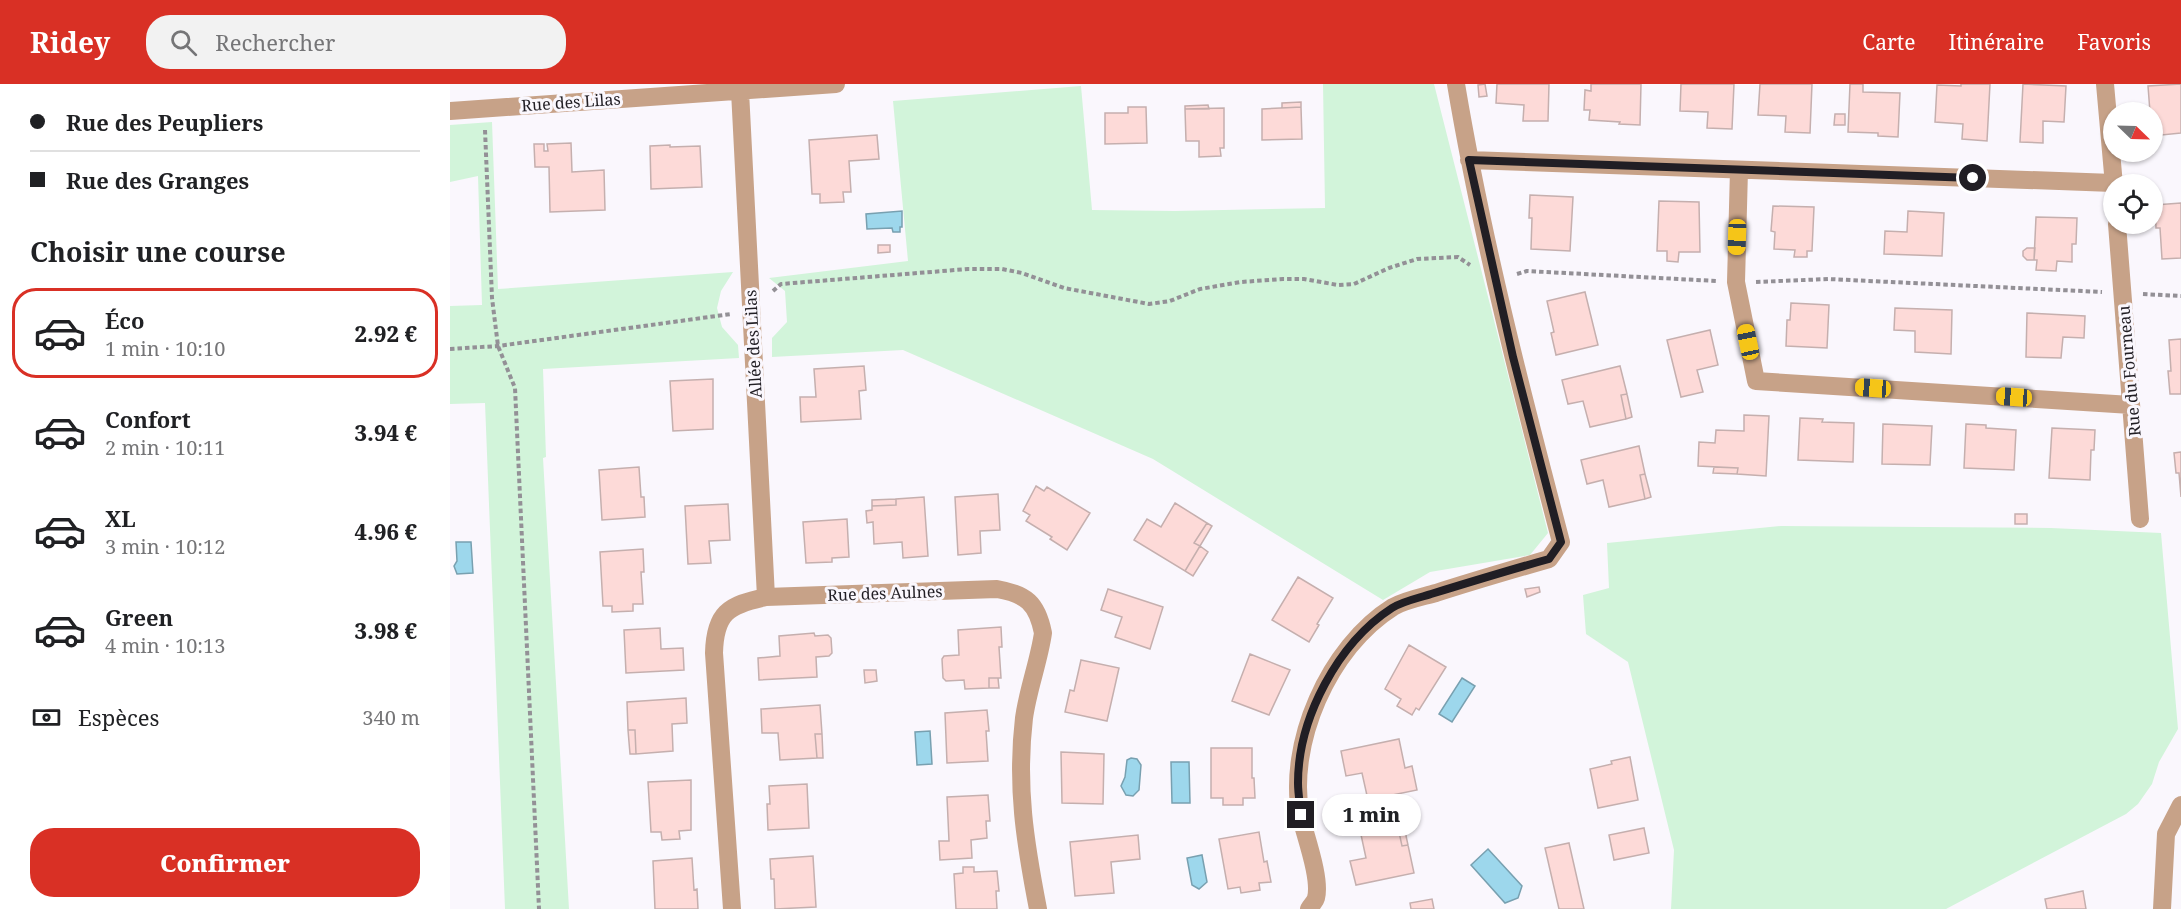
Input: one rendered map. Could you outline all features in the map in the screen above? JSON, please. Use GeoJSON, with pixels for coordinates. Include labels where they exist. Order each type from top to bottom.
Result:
{"type":"FeatureCollection","features":[{"type":"Feature","properties":{"kind":"street","name":"Rue des Lilas"},"geometry":{"type":"LineString","coordinates":[[450,111],[648,91],[740,91],[836,84]]}},
{"type":"Feature","properties":{"kind":"street"},"geometry":{"type":"LineString","coordinates":[[1309,909],[1316,899],[1318,886],[1301,815],[1298,783],[1301,750],[1313,710],[1328,679],[1348,648],[1369,626],[1394,606],[1549,559],[1561,542],[1495,280],[1469,160],[1456,84]]}},
{"type":"Feature","properties":{"kind":"street"},"geometry":{"type":"LineString","coordinates":[[2105,84],[2112,174]]}},
{"type":"Feature","properties":{"kind":"street","name":"Allée des Lilas"},"geometry":{"type":"LineString","coordinates":[[740,91],[766,597]]}},
{"type":"Feature","properties":{"kind":"street"},"geometry":{"type":"LineString","coordinates":[[1469,160],[2103,184]]}},
{"type":"Feature","properties":{"kind":"street"},"geometry":{"type":"LineString","coordinates":[[1739,170],[1736,282],[1756,381],[2132,405]]}},
{"type":"Feature","properties":{"kind":"street","name":"Rue du Fourneau"},"geometry":{"type":"LineString","coordinates":[[2118,234],[2140,519]]}},
{"type":"Feature","properties":{"kind":"street","name":"Rue des Aulnes"},"geometry":{"type":"LineString","coordinates":[[732,909],[714,653],[714,634],[719,621],[731,609],[748,601],[766,597],[997,589],[1014,592],[1028,599],[1040,619],[1043,633],[1024,716],[1020,788],[1025,840],[1038,909]]}},
{"type":"Feature","properties":{"kind":"street"},"geometry":{"type":"LineString","coordinates":[[2162,909],[2166,834],[2181,805]]}},
{"type":"Feature","properties":{"kind":"path"},"geometry":{"type":"LineString","coordinates":[[484,108],[491,288],[498,346],[515,388],[538,909]]}},
{"type":"Feature","properties":{"kind":"path"},"geometry":{"type":"LineString","coordinates":[[450,349],[498,346],[751,311],[781,284],[968,269],[1002,269],[1022,273],[1064,288],[1149,304],[1170,301],[1200,289],[1241,282],[1304,279],[1338,285],[1354,284],[1389,268],[1417,259],[1458,257],[1495,280],[1527,271],[1736,282],[1828,279],[2181,296]]}},
{"type":"Feature","properties":{"kind":"green space"},"geometry":{"type":"Polygon","coordinates":[[[1323,84],[1434,84],[1548,533],[1530,555],[1430,572],[1383,600],[1153,459],[903,350],[772,357],[772,338],[787,322],[785,291],[769,278],[908,261],[893,101],[1081,86],[1092,210],[1325,208],[1323,84]]]}},
{"type":"Feature","properties":{"kind":"green space"},"geometry":{"type":"Polygon","coordinates":[[[492,122],[498,289],[733,272],[721,291],[717,308],[722,327],[738,345],[739,358],[543,369],[546,457],[543,458],[569,909],[505,909],[485,403],[450,404],[450,306],[482,305],[478,176],[450,182],[450,125],[492,122]]]}},
{"type":"Feature","properties":{"kind":"green space"},"geometry":{"type":"Polygon","coordinates":[[[1781,526],[2051,528],[2161,533],[2178,729],[2159,762],[2152,784],[2138,804],[2126,814],[1946,909],[1671,909],[1674,850],[1628,662],[1586,634],[1583,595],[1609,588],[1607,543],[1781,526]]]}},
{"type":"Feature","properties":{"kind":"water"},"geometry":{"type":"Polygon","coordinates":[[[902,211],[900,232],[893,232],[892,228],[867,229],[866,214],[902,211]]]}},
{"type":"Feature","properties":{"kind":"water"},"geometry":{"type":"Polygon","coordinates":[[[456,542],[471,542],[473,573],[457,574],[454,566],[457,561],[456,542]]]}},
{"type":"Feature","properties":{"kind":"water"},"geometry":{"type":"Polygon","coordinates":[[[1462,678],[1475,686],[1452,722],[1439,714],[1462,678]]]}},
{"type":"Feature","properties":{"kind":"water"},"geometry":{"type":"Polygon","coordinates":[[[930,731],[932,764],[917,765],[915,732],[930,731]]]}},
{"type":"Feature","properties":{"kind":"water"},"geometry":{"type":"Polygon","coordinates":[[[1137,759],[1141,765],[1139,790],[1133,796],[1126,795],[1121,786],[1125,777],[1127,760],[1137,759]]]}},
{"type":"Feature","properties":{"kind":"water"},"geometry":{"type":"Polygon","coordinates":[[[1171,762],[1189,762],[1190,803],[1172,803],[1171,762]]]}},
{"type":"Feature","properties":{"kind":"water"},"geometry":{"type":"Polygon","coordinates":[[[1488,849],[1522,886],[1518,898],[1505,903],[1471,865],[1488,849]]]}},
{"type":"Feature","properties":{"kind":"water"},"geometry":{"type":"Polygon","coordinates":[[[1202,855],[1207,882],[1199,889],[1192,885],[1187,858],[1202,855]]]}},
{"type":"Feature","properties":{"kind":"building"},"geometry":{"type":"Polygon","coordinates":[[[1485,84],[1487,96],[1479,97],[1478,85],[1485,84]]]}},
{"type":"Feature","properties":{"kind":"building"},"geometry":{"type":"Polygon","coordinates":[[[1497,84],[1549,84],[1548,121],[1523,121],[1524,105],[1496,103],[1497,84]]]}},
{"type":"Feature","properties":{"kind":"building"},"geometry":{"type":"Polygon","coordinates":[[[1591,84],[1641,84],[1640,125],[1589,120],[1590,110],[1584,110],[1585,90],[1591,91],[1591,84]]]}},
{"type":"Feature","properties":{"kind":"building"},"geometry":{"type":"Polygon","coordinates":[[[1681,84],[1734,84],[1732,129],[1707,128],[1708,112],[1680,111],[1681,84]]]}},
{"type":"Feature","properties":{"kind":"building"},"geometry":{"type":"Polygon","coordinates":[[[1760,84],[1812,84],[1810,133],[1785,132],[1786,116],[1758,115],[1760,84]]]}},
{"type":"Feature","properties":{"kind":"building"},"geometry":{"type":"Polygon","coordinates":[[[1850,84],[1863,84],[1863,92],[1900,93],[1898,137],[1878,136],[1878,133],[1848,132],[1850,84]]]}},
{"type":"Feature","properties":{"kind":"building"},"geometry":{"type":"Polygon","coordinates":[[[1961,84],[1990,84],[1987,141],[1962,139],[1963,124],[1935,122],[1937,85],[1961,86],[1961,84]]]}},
{"type":"Feature","properties":{"kind":"building"},"geometry":{"type":"Polygon","coordinates":[[[2023,84],[2066,86],[2064,122],[2043,121],[2043,143],[2020,142],[2023,84]]]}},
{"type":"Feature","properties":{"kind":"building"},"geometry":{"type":"Polygon","coordinates":[[[2181,84],[2181,133],[2163,135],[2163,102],[2149,102],[2148,86],[2181,84]]]}},
{"type":"Feature","properties":{"kind":"building"},"geometry":{"type":"Polygon","coordinates":[[[1301,102],[1301,107],[1282,108],[1282,103],[1301,102]]]}},
{"type":"Feature","properties":{"kind":"building"},"geometry":{"type":"Polygon","coordinates":[[[1208,105],[1209,109],[1185,109],[1185,106],[1208,105]]]}},
{"type":"Feature","properties":{"kind":"building"},"geometry":{"type":"Polygon","coordinates":[[[1128,107],[1146,107],[1147,143],[1105,144],[1105,113],[1128,113],[1128,107]]]}},
{"type":"Feature","properties":{"kind":"building"},"geometry":{"type":"Polygon","coordinates":[[[1301,107],[1302,139],[1262,140],[1262,109],[1301,107]]]}},
{"type":"Feature","properties":{"kind":"building"},"geometry":{"type":"Polygon","coordinates":[[[1224,108],[1224,148],[1220,148],[1221,156],[1199,157],[1199,141],[1186,141],[1185,109],[1224,108]]]}},
{"type":"Feature","properties":{"kind":"building"},"geometry":{"type":"Polygon","coordinates":[[[1835,114],[1845,114],[1845,125],[1834,125],[1835,114]]]}},
{"type":"Feature","properties":{"kind":"building"},"geometry":{"type":"Polygon","coordinates":[[[877,135],[879,159],[849,161],[851,192],[843,192],[844,202],[820,203],[820,194],[812,194],[809,140],[877,135]]]}},
{"type":"Feature","properties":{"kind":"building"},"geometry":{"type":"Polygon","coordinates":[[[571,143],[572,172],[604,170],[605,210],[550,212],[549,167],[535,167],[534,144],[544,144],[544,151],[548,151],[547,144],[571,143]]]}},
{"type":"Feature","properties":{"kind":"building"},"geometry":{"type":"Polygon","coordinates":[[[670,145],[670,147],[700,146],[702,187],[651,189],[650,146],[670,145]]]}},
{"type":"Feature","properties":{"kind":"building"},"geometry":{"type":"Polygon","coordinates":[[[1530,195],[1573,197],[1570,251],[1531,249],[1530,195]]]}},
{"type":"Feature","properties":{"kind":"building"},"geometry":{"type":"Polygon","coordinates":[[[1659,201],[1699,202],[1700,252],[1679,252],[1678,262],[1667,261],[1667,251],[1657,251],[1659,201]]]}},
{"type":"Feature","properties":{"kind":"building"},"geometry":{"type":"Polygon","coordinates":[[[2181,203],[2181,258],[2162,259],[2160,234],[2163,234],[2163,204],[2181,203]]]}},
{"type":"Feature","properties":{"kind":"building"},"geometry":{"type":"Polygon","coordinates":[[[1773,206],[1814,207],[1812,251],[1807,251],[1807,257],[1794,257],[1795,250],[1774,249],[1775,232],[1771,231],[1773,206]]]}},
{"type":"Feature","properties":{"kind":"building"},"geometry":{"type":"Polygon","coordinates":[[[1908,211],[1944,213],[1942,256],[1884,254],[1885,231],[1907,232],[1908,211]]]}},
{"type":"Feature","properties":{"kind":"building"},"geometry":{"type":"Polygon","coordinates":[[[2036,217],[2077,218],[2076,244],[2072,244],[2072,262],[2057,261],[2056,271],[2036,270],[2037,260],[2034,260],[2036,217]]]}},
{"type":"Feature","properties":{"kind":"building"},"geometry":{"type":"Polygon","coordinates":[[[878,245],[890,245],[890,252],[878,253],[878,245]]]}},
{"type":"Feature","properties":{"kind":"building"},"geometry":{"type":"Polygon","coordinates":[[[2027,248],[2035,248],[2034,260],[2027,260],[2023,256],[2023,251],[2027,248]]]}},
{"type":"Feature","properties":{"kind":"building"},"geometry":{"type":"Polygon","coordinates":[[[1585,292],[1598,345],[1556,355],[1551,333],[1554,332],[1547,301],[1585,292]]]}},
{"type":"Feature","properties":{"kind":"building"},"geometry":{"type":"Polygon","coordinates":[[[1791,303],[1829,305],[1827,348],[1786,346],[1787,320],[1790,320],[1791,303]]]}},
{"type":"Feature","properties":{"kind":"building"},"geometry":{"type":"Polygon","coordinates":[[[1895,308],[1952,310],[1951,354],[1915,352],[1915,331],[1894,330],[1895,308]]]}},
{"type":"Feature","properties":{"kind":"building"},"geometry":{"type":"Polygon","coordinates":[[[2027,313],[2085,316],[2084,338],[2063,337],[2061,358],[2026,357],[2027,313]]]}},
{"type":"Feature","properties":{"kind":"building"},"geometry":{"type":"Polygon","coordinates":[[[1710,330],[1718,365],[1697,370],[1703,392],[1681,397],[1667,340],[1710,330]]]}},
{"type":"Feature","properties":{"kind":"building"},"geometry":{"type":"Polygon","coordinates":[[[2181,339],[2181,394],[2170,394],[2169,340],[2181,339]]]}},
{"type":"Feature","properties":{"kind":"building"},"geometry":{"type":"Polygon","coordinates":[[[864,366],[866,390],[859,391],[861,419],[801,422],[800,397],[816,397],[814,369],[864,366]]]}},
{"type":"Feature","properties":{"kind":"building"},"geometry":{"type":"Polygon","coordinates":[[[1620,366],[1627,394],[1621,395],[1626,419],[1590,427],[1583,401],[1568,404],[1562,380],[1620,366]]]}},
{"type":"Feature","properties":{"kind":"building"},"geometry":{"type":"Polygon","coordinates":[[[713,379],[713,429],[673,431],[670,381],[713,379]]]}},
{"type":"Feature","properties":{"kind":"building"},"geometry":{"type":"Polygon","coordinates":[[[1627,394],[1632,417],[1626,419],[1621,395],[1627,394]]]}},
{"type":"Feature","properties":{"kind":"building"},"geometry":{"type":"Polygon","coordinates":[[[1744,415],[1769,416],[1766,476],[1737,474],[1738,468],[1698,466],[1699,442],[1715,443],[1716,430],[1744,431],[1744,415]]]}},
{"type":"Feature","properties":{"kind":"building"},"geometry":{"type":"Polygon","coordinates":[[[1800,418],[1823,419],[1822,422],[1854,423],[1853,462],[1798,460],[1800,418]]]}},
{"type":"Feature","properties":{"kind":"building"},"geometry":{"type":"Polygon","coordinates":[[[1883,424],[1932,426],[1930,465],[1882,464],[1883,424]]]}},
{"type":"Feature","properties":{"kind":"building"},"geometry":{"type":"Polygon","coordinates":[[[1966,424],[2016,430],[2014,470],[1964,468],[1966,424]]]}},
{"type":"Feature","properties":{"kind":"building"},"geometry":{"type":"Polygon","coordinates":[[[2052,428],[2095,430],[2094,450],[2091,450],[2090,480],[2049,478],[2052,428]]]}},
{"type":"Feature","properties":{"kind":"building"},"geometry":{"type":"Polygon","coordinates":[[[1639,446],[1645,474],[1640,475],[1645,499],[1609,507],[1603,480],[1587,484],[1581,460],[1639,446]]]}},
{"type":"Feature","properties":{"kind":"building"},"geometry":{"type":"Polygon","coordinates":[[[2181,452],[2181,497],[2174,453],[2181,452]]]}},
{"type":"Feature","properties":{"kind":"building"},"geometry":{"type":"Polygon","coordinates":[[[639,467],[645,517],[602,520],[599,470],[639,467]]]}},
{"type":"Feature","properties":{"kind":"building"},"geometry":{"type":"Polygon","coordinates":[[[1714,467],[1738,468],[1737,474],[1713,473],[1714,467]]]}},
{"type":"Feature","properties":{"kind":"building"},"geometry":{"type":"Polygon","coordinates":[[[1645,474],[1651,497],[1645,499],[1640,475],[1645,474]]]}},
{"type":"Feature","properties":{"kind":"building"},"geometry":{"type":"Polygon","coordinates":[[[1036,486],[1044,491],[1047,487],[1090,513],[1067,550],[1050,539],[1052,537],[1026,521],[1030,515],[1023,511],[1036,486]]]}},
{"type":"Feature","properties":{"kind":"building"},"geometry":{"type":"Polygon","coordinates":[[[998,494],[1000,530],[980,531],[981,553],[958,555],[955,497],[998,494]]]}},
{"type":"Feature","properties":{"kind":"building"},"geometry":{"type":"Polygon","coordinates":[[[924,497],[928,556],[903,558],[902,542],[874,544],[873,522],[867,523],[866,511],[872,510],[872,506],[896,505],[896,499],[924,497]]]}},
{"type":"Feature","properties":{"kind":"building"},"geometry":{"type":"Polygon","coordinates":[[[896,499],[896,505],[872,506],[872,500],[896,499]]]}},
{"type":"Feature","properties":{"kind":"building"},"geometry":{"type":"Polygon","coordinates":[[[1175,503],[1207,523],[1194,543],[1200,546],[1185,571],[1134,540],[1147,519],[1161,527],[1175,503]]]}},
{"type":"Feature","properties":{"kind":"building"},"geometry":{"type":"Polygon","coordinates":[[[728,504],[730,540],[709,541],[711,563],[688,564],[685,506],[728,504]]]}},
{"type":"Feature","properties":{"kind":"building"},"geometry":{"type":"Polygon","coordinates":[[[2015,514],[2027,514],[2027,524],[2015,524],[2015,514]]]}},
{"type":"Feature","properties":{"kind":"building"},"geometry":{"type":"Polygon","coordinates":[[[847,519],[849,557],[832,558],[832,562],[806,563],[803,522],[847,519]]]}},
{"type":"Feature","properties":{"kind":"building"},"geometry":{"type":"Polygon","coordinates":[[[1207,523],[1212,526],[1200,546],[1194,543],[1207,523]]]}},
{"type":"Feature","properties":{"kind":"building"},"geometry":{"type":"Polygon","coordinates":[[[1200,546],[1208,552],[1193,576],[1185,571],[1200,546]]]}},
{"type":"Feature","properties":{"kind":"building"},"geometry":{"type":"Polygon","coordinates":[[[643,549],[644,572],[641,572],[643,604],[633,604],[633,611],[612,612],[612,606],[603,606],[600,552],[643,549]]]}},
{"type":"Feature","properties":{"kind":"building"},"geometry":{"type":"Polygon","coordinates":[[[1298,577],[1333,598],[1309,642],[1272,620],[1298,577]]]}},
{"type":"Feature","properties":{"kind":"building"},"geometry":{"type":"Polygon","coordinates":[[[1539,587],[1540,592],[1527,597],[1525,589],[1539,587]]]}},
{"type":"Feature","properties":{"kind":"building"},"geometry":{"type":"Polygon","coordinates":[[[1108,589],[1163,607],[1150,649],[1115,637],[1122,617],[1101,610],[1108,589]]]}},
{"type":"Feature","properties":{"kind":"building"},"geometry":{"type":"Polygon","coordinates":[[[1001,627],[1002,647],[999,647],[1001,678],[989,678],[989,688],[965,689],[964,680],[946,681],[943,678],[942,659],[944,656],[959,655],[958,630],[1001,627]]]}},
{"type":"Feature","properties":{"kind":"building"},"geometry":{"type":"Polygon","coordinates":[[[660,628],[661,649],[683,648],[684,670],[626,673],[624,630],[660,628]]]}},
{"type":"Feature","properties":{"kind":"building"},"geometry":{"type":"Polygon","coordinates":[[[814,633],[815,636],[828,635],[831,638],[832,653],[829,656],[816,657],[817,677],[759,680],[758,658],[780,656],[779,636],[814,633]]]}},
{"type":"Feature","properties":{"kind":"building"},"geometry":{"type":"Polygon","coordinates":[[[1409,645],[1446,667],[1419,710],[1416,708],[1412,715],[1397,706],[1401,699],[1385,689],[1409,645]]]}},
{"type":"Feature","properties":{"kind":"building"},"geometry":{"type":"Polygon","coordinates":[[[1250,654],[1290,670],[1269,715],[1232,701],[1250,654]]]}},
{"type":"Feature","properties":{"kind":"building"},"geometry":{"type":"Polygon","coordinates":[[[1081,660],[1119,668],[1107,721],[1065,712],[1070,690],[1074,691],[1081,660]]]}},
{"type":"Feature","properties":{"kind":"building"},"geometry":{"type":"Polygon","coordinates":[[[864,670],[876,670],[877,681],[865,683],[864,670]]]}},
{"type":"Feature","properties":{"kind":"building"},"geometry":{"type":"Polygon","coordinates":[[[989,678],[998,678],[999,688],[989,688],[989,678]]]}},
{"type":"Feature","properties":{"kind":"building"},"geometry":{"type":"Polygon","coordinates":[[[686,698],[687,723],[672,724],[673,751],[636,754],[635,730],[628,730],[627,702],[686,698]]]}},
{"type":"Feature","properties":{"kind":"building"},"geometry":{"type":"Polygon","coordinates":[[[820,705],[822,734],[815,734],[817,758],[780,760],[778,733],[762,733],[761,709],[820,705]]]}},
{"type":"Feature","properties":{"kind":"building"},"geometry":{"type":"Polygon","coordinates":[[[987,710],[988,761],[947,763],[945,713],[987,710]]]}},
{"type":"Feature","properties":{"kind":"building"},"geometry":{"type":"Polygon","coordinates":[[[628,730],[635,730],[636,754],[630,754],[628,730]]]}},
{"type":"Feature","properties":{"kind":"building"},"geometry":{"type":"Polygon","coordinates":[[[815,734],[822,734],[823,758],[817,758],[815,734]]]}},
{"type":"Feature","properties":{"kind":"building"},"geometry":{"type":"Polygon","coordinates":[[[1399,739],[1405,768],[1412,766],[1417,790],[1368,800],[1362,773],[1346,776],[1341,751],[1399,739]]]}},
{"type":"Feature","properties":{"kind":"building"},"geometry":{"type":"Polygon","coordinates":[[[1211,748],[1252,748],[1255,798],[1243,798],[1243,805],[1223,805],[1223,798],[1211,798],[1211,748]]]}},
{"type":"Feature","properties":{"kind":"building"},"geometry":{"type":"Polygon","coordinates":[[[1061,752],[1104,754],[1103,804],[1062,803],[1061,752]]]}},
{"type":"Feature","properties":{"kind":"building"},"geometry":{"type":"Polygon","coordinates":[[[1630,757],[1638,800],[1598,808],[1590,769],[1630,757]]]}},
{"type":"Feature","properties":{"kind":"building"},"geometry":{"type":"Polygon","coordinates":[[[691,780],[691,830],[679,831],[680,839],[662,840],[661,832],[651,832],[648,782],[691,780]]]}},
{"type":"Feature","properties":{"kind":"building"},"geometry":{"type":"Polygon","coordinates":[[[807,784],[809,828],[768,830],[769,786],[807,784]]]}},
{"type":"Feature","properties":{"kind":"building"},"geometry":{"type":"Polygon","coordinates":[[[988,795],[990,821],[986,821],[987,838],[971,840],[972,858],[940,860],[939,841],[949,841],[947,797],[988,795]]]}},
{"type":"Feature","properties":{"kind":"building"},"geometry":{"type":"Polygon","coordinates":[[[1403,822],[1408,845],[1402,846],[1397,823],[1403,822]]]}},
{"type":"Feature","properties":{"kind":"building"},"geometry":{"type":"Polygon","coordinates":[[[1397,823],[1402,846],[1408,845],[1414,873],[1356,885],[1350,861],[1366,858],[1360,830],[1397,823]]]}},
{"type":"Feature","properties":{"kind":"building"},"geometry":{"type":"Polygon","coordinates":[[[1644,828],[1649,853],[1614,860],[1609,835],[1644,828]]]}},
{"type":"Feature","properties":{"kind":"building"},"geometry":{"type":"Polygon","coordinates":[[[1259,832],[1264,862],[1267,861],[1271,882],[1259,883],[1260,890],[1241,893],[1240,887],[1228,889],[1219,839],[1259,832]]]}},
{"type":"Feature","properties":{"kind":"building"},"geometry":{"type":"Polygon","coordinates":[[[1138,835],[1140,859],[1111,862],[1114,893],[1075,896],[1070,842],[1138,835]]]}},
{"type":"Feature","properties":{"kind":"building"},"geometry":{"type":"Polygon","coordinates":[[[1569,843],[1584,909],[1559,909],[1545,848],[1569,843]]]}},
{"type":"Feature","properties":{"kind":"building"},"geometry":{"type":"Polygon","coordinates":[[[813,856],[816,907],[775,909],[774,879],[771,879],[770,859],[813,856]]]}},
{"type":"Feature","properties":{"kind":"building"},"geometry":{"type":"Polygon","coordinates":[[[692,858],[698,909],[655,909],[653,861],[692,858]]]}},
{"type":"Feature","properties":{"kind":"building"},"geometry":{"type":"Polygon","coordinates":[[[963,867],[974,867],[974,872],[997,871],[999,891],[996,891],[997,909],[956,909],[954,874],[963,873],[963,867]]]}},
{"type":"Feature","properties":{"kind":"building"},"geometry":{"type":"Polygon","coordinates":[[[2083,891],[2086,909],[2047,909],[2045,899],[2083,891]]]}},
{"type":"Feature","properties":{"kind":"building"},"geometry":{"type":"Polygon","coordinates":[[[1432,899],[1434,909],[1411,909],[1410,903],[1432,899]]]}},
{"type":"Feature","properties":{"kind":"route"},"geometry":{"type":"LineString","coordinates":[[1301,815],[1298,783],[1301,750],[1313,710],[1328,679],[1348,648],[1369,626],[1394,606],[1549,559],[1561,542],[1513,357],[1469,160],[1973,178]]}}]}
